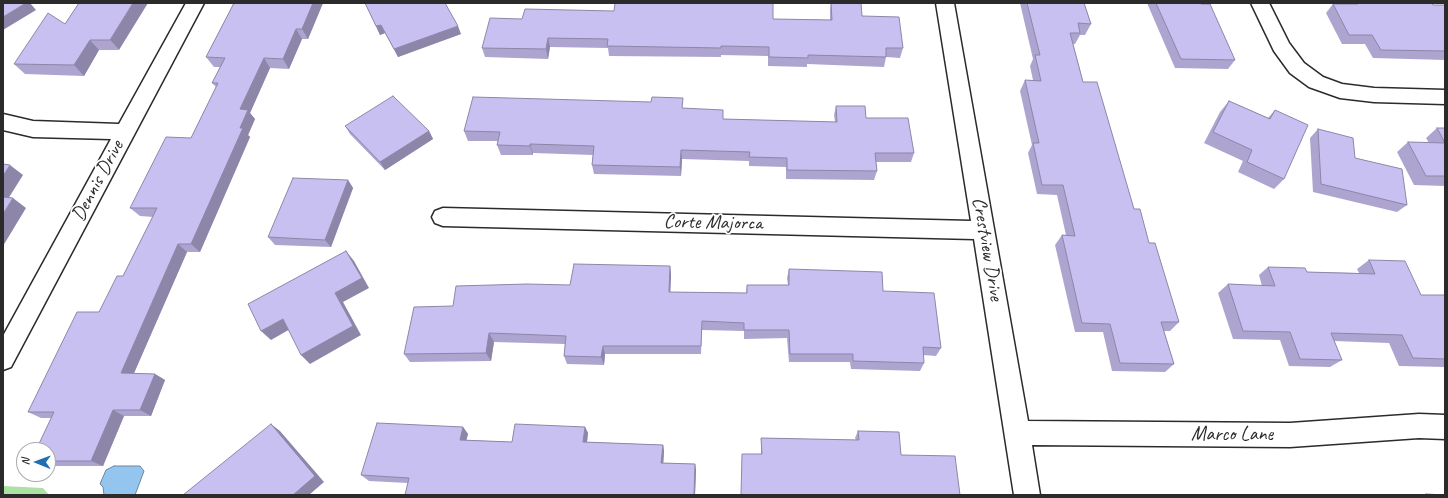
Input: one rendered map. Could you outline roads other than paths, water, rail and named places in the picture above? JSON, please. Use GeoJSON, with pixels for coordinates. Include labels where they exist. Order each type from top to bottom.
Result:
{"type":"FeatureCollection","features":[{"type":"Feature","properties":{"kind":"street","name":"Dennis Drive"},"geometry":{"type":"LineString","coordinates":[[3,359],[124,132],[195,3]]}},
{"type":"Feature","properties":{"kind":"street","name":"Crestview Drive"},"geometry":{"type":"LineString","coordinates":[[945,3],[1027,495]]}},
{"type":"Feature","properties":{"kind":"street"},"geometry":{"type":"LineString","coordinates":[[1260,3],[1281,46],[1297,68],[1316,82],[1340,91],[1374,95],[1445,96]]}},
{"type":"Feature","properties":{"kind":"street"},"geometry":{"type":"LineString","coordinates":[[3,122],[33,130],[124,132]]}},
{"type":"Feature","properties":{"kind":"street","name":"Corte Majorca"},"geometry":{"type":"LineString","coordinates":[[443,217],[984,230]]}},
{"type":"Feature","properties":{"kind":"street","name":"Marco Lane"},"geometry":{"type":"LineString","coordinates":[[1018,434],[1290,435],[1420,426],[1445,427]]}},
{"type":"Feature","properties":{"kind":"water"},"geometry":{"type":"Polygon","coordinates":[[[114,466],[140,466],[144,471],[135,495],[104,495],[103,487],[100,484],[106,470],[114,466]]]}}]}
